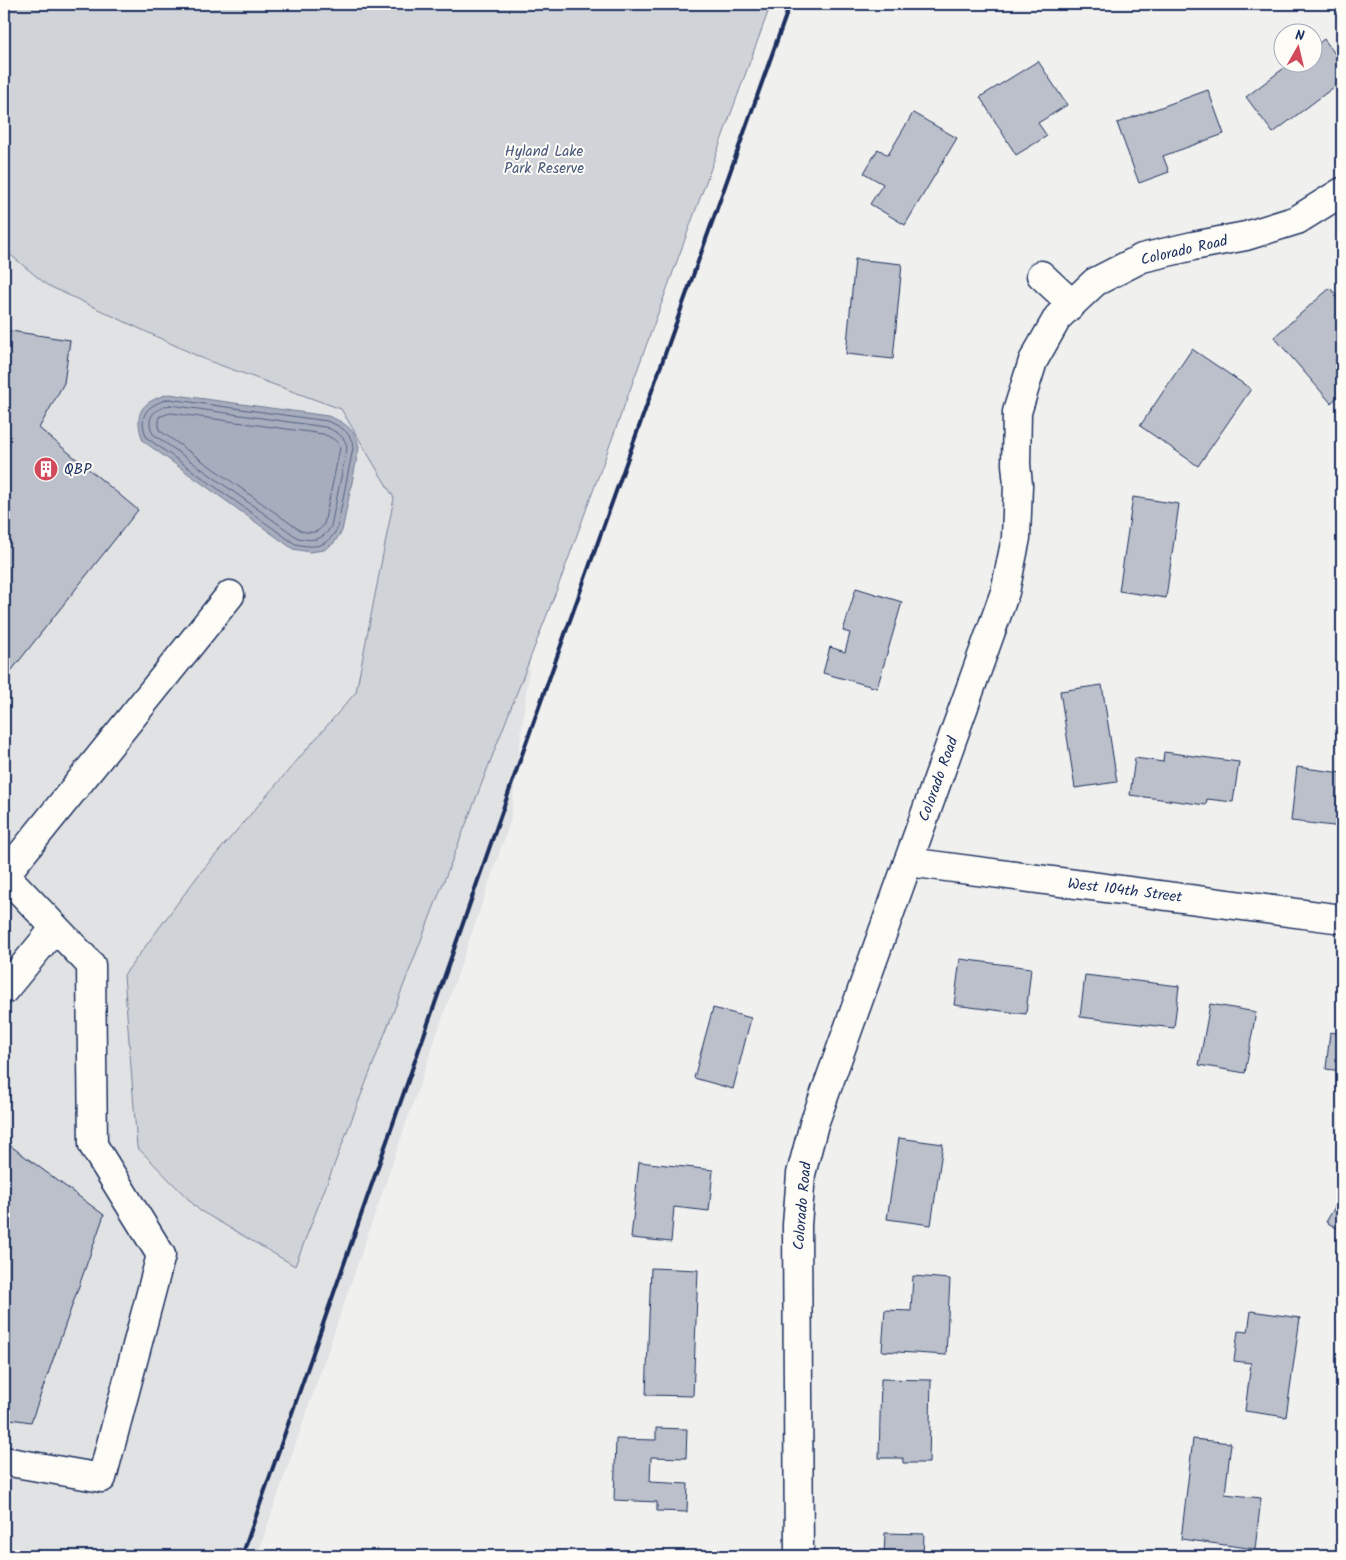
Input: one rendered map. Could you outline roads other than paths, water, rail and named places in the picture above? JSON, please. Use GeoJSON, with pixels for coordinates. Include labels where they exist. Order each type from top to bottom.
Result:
{"type":"FeatureCollection","features":[{"type":"Feature","properties":{"kind":"street","name":"Colorado Road"},"geometry":{"type":"LineString","coordinates":[[799,1556],[797,1225],[801,1174],[814,1124],[1005,592],[1016,538],[1018,485],[1016,464],[1017,412],[1032,361],[1058,317],[1095,282],[1142,258],[1246,236],[1298,220],[1342,192]]}},
{"type":"Feature","properties":{"kind":"street"},"geometry":{"type":"LineString","coordinates":[[1041,275],[1072,304]]}},
{"type":"Feature","properties":{"kind":"street"},"geometry":{"type":"LineString","coordinates":[[4,1461],[102,1478],[161,1256],[93,1145],[91,965],[4,876],[230,595]]}},
{"type":"Feature","properties":{"kind":"street","name":"West 104th Street"},"geometry":{"type":"LineString","coordinates":[[908,862],[1342,919]]}},
{"type":"Feature","properties":{"kind":"street"},"geometry":{"type":"LineString","coordinates":[[4,990],[55,928]]}},
{"type":"Feature","properties":{"kind":"water"},"geometry":{"type":"Polygon","coordinates":[[[169,394],[328,416],[349,428],[356,436],[359,448],[342,531],[334,543],[324,550],[310,552],[293,549],[143,441],[139,415],[146,405],[159,397],[169,394]]]}},
{"type":"Feature","properties":{"kind":"railway"},"geometry":{"type":"LineString","coordinates":[[242,1556],[519,763],[790,4]]}},
{"type":"Feature","properties":{"kind":"place","name":"QBP"},"geometry":{"type":"Point","coordinates":[46,469]}},
{"type":"Feature","properties":{"kind":"park label","name":"Hyland Lake Park Reserve"},"geometry":{"type":"Point","coordinates":[544,160]}}]}
